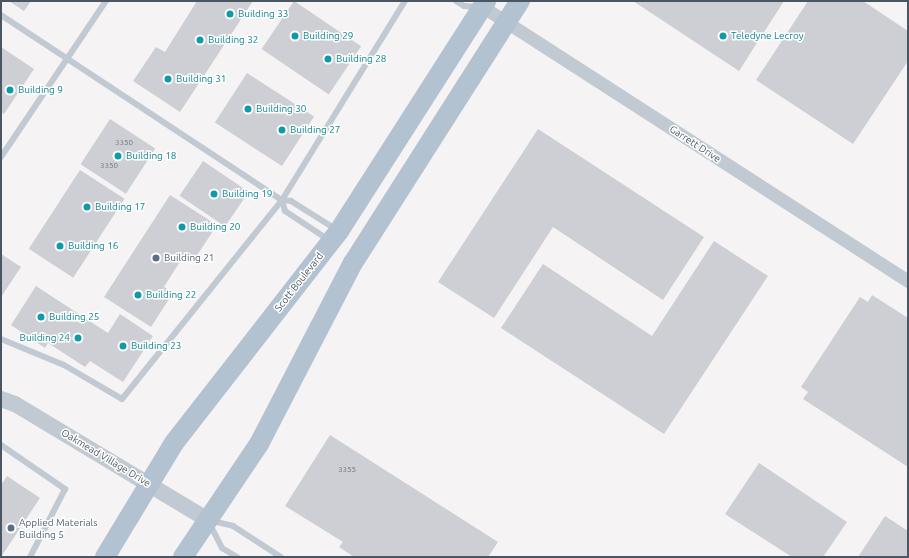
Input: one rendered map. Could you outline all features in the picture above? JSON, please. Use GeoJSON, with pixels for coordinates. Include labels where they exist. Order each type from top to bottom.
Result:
{"type":"FeatureCollection","features":[{"type":"Feature","properties":{"kind":"main road"},"geometry":{"type":"LineString","coordinates":[[183,557],[259,444],[353,263],[520,1]]}},
{"type":"Feature","properties":{"kind":"main road","name":"Scott Boulevard"},"geometry":{"type":"LineString","coordinates":[[105,557],[148,482],[174,443],[335,236],[483,3]]}},
{"type":"Feature","properties":{"kind":"street","name":"Garrett Drive"},"geometry":{"type":"LineString","coordinates":[[483,3],[506,23],[908,281]]}},
{"type":"Feature","properties":{"kind":"street","name":"Oakmead Village Drive"},"geometry":{"type":"LineString","coordinates":[[1,399],[15,404],[148,482],[208,520]]}},
{"type":"Feature","properties":{"kind":"lane"},"geometry":{"type":"LineString","coordinates":[[1,157],[106,1]]}},
{"type":"Feature","properties":{"kind":"lane"},"geometry":{"type":"LineString","coordinates":[[1,339],[64,366],[122,399],[282,200],[405,1]]}},
{"type":"Feature","properties":{"kind":"lane"},"geometry":{"type":"LineString","coordinates":[[456,1],[464,6],[483,3]]}},
{"type":"Feature","properties":{"kind":"lane"},"geometry":{"type":"LineString","coordinates":[[1,14],[282,200],[291,201],[335,236]]}},
{"type":"Feature","properties":{"kind":"lane"},"geometry":{"type":"LineString","coordinates":[[282,200],[285,211],[335,236]]}},
{"type":"Feature","properties":{"kind":"lane"},"geometry":{"type":"LineString","coordinates":[[1,445],[65,489],[30,557]]}},
{"type":"Feature","properties":{"kind":"lane"},"geometry":{"type":"LineString","coordinates":[[208,520],[222,548],[237,557]]}},
{"type":"Feature","properties":{"kind":"lane"},"geometry":{"type":"LineString","coordinates":[[208,520],[233,526],[281,557]]}},
{"type":"Feature","properties":{"kind":"building"},"geometry":{"type":"Polygon","coordinates":[[[9,1],[31,1],[24,11],[9,1]]]}},
{"type":"Feature","properties":{"kind":"building"},"geometry":{"type":"Polygon","coordinates":[[[197,1],[253,1],[180,112],[133,81],[156,47],[165,52],[197,1]]]}},
{"type":"Feature","properties":{"kind":"building"},"geometry":{"type":"Polygon","coordinates":[[[294,1],[361,46],[329,94],[262,49],[294,1]]]}},
{"type":"Feature","properties":{"kind":"building","name":"Teledyne Lecroy"},"geometry":{"type":"Polygon","coordinates":[[[633,1],[784,1],[739,71],[633,1]]]}},
{"type":"Feature","properties":{"kind":"building"},"geometry":{"type":"Polygon","coordinates":[[[808,1],[863,1],[908,31],[908,61],[853,144],[756,80],[808,1]]]}},
{"type":"Feature","properties":{"kind":"building","name":"Building 9"},"geometry":{"type":"Polygon","coordinates":[[[1,47],[34,69],[4,114],[1,112],[1,47]]]}},
{"type":"Feature","properties":{"kind":"building"},"geometry":{"type":"Polygon","coordinates":[[[247,73],[314,117],[282,166],[215,122],[247,73]]]}},
{"type":"Feature","properties":{"kind":"building","name":"Building 18"},"geometry":{"type":"Polygon","coordinates":[[[110,119],[155,148],[126,194],[81,164],[110,119]]]}},
{"type":"Feature","properties":{"kind":"building"},"geometry":{"type":"Polygon","coordinates":[[[538,129],[704,237],[663,300],[553,227],[494,318],[438,282],[538,129]]]}},
{"type":"Feature","properties":{"kind":"building","name":"Building 19"},"geometry":{"type":"Polygon","coordinates":[[[203,161],[249,192],[225,227],[180,196],[203,161]]]}},
{"type":"Feature","properties":{"kind":"building"},"geometry":{"type":"Polygon","coordinates":[[[80,170],[124,199],[73,278],[29,249],[80,170]]]}},
{"type":"Feature","properties":{"kind":"building"},"geometry":{"type":"Polygon","coordinates":[[[170,195],[217,225],[194,260],[185,254],[174,271],[164,287],[173,293],[151,327],[104,297],[170,195]]]}},
{"type":"Feature","properties":{"kind":"building"},"geometry":{"type":"Polygon","coordinates":[[[714,241],[768,276],[664,434],[501,328],[543,264],[652,336],[714,241]]]}},
{"type":"Feature","properties":{"kind":"building"},"geometry":{"type":"Polygon","coordinates":[[[1,254],[21,267],[1,297],[1,254]]]}},
{"type":"Feature","properties":{"kind":"building"},"geometry":{"type":"Polygon","coordinates":[[[36,286],[108,333],[120,314],[153,336],[123,382],[90,361],[85,367],[48,343],[45,348],[11,325],[36,286]]]}},
{"type":"Feature","properties":{"kind":"building"},"geometry":{"type":"Polygon","coordinates":[[[872,295],[908,318],[908,467],[803,399],[808,392],[801,387],[860,297],[868,302],[872,295]]]}},
{"type":"Feature","properties":{"kind":"building"},"geometry":{"type":"Polygon","coordinates":[[[330,435],[498,542],[488,557],[354,557],[339,547],[343,542],[285,506],[330,435]]]}},
{"type":"Feature","properties":{"kind":"building"},"geometry":{"type":"Polygon","coordinates":[[[759,463],[847,522],[823,557],[792,557],[725,514],[759,463]]]}},
{"type":"Feature","properties":{"kind":"building","name":"Applied Materials Building 5"},"geometry":{"type":"Polygon","coordinates":[[[7,476],[40,498],[1,557],[1,485],[7,476]]]}},
{"type":"Feature","properties":{"kind":"building"},"geometry":{"type":"Polygon","coordinates":[[[885,516],[908,531],[908,557],[858,557],[885,516]]]}},
{"type":"Feature","properties":{"kind":"place","name":"Building 33"},"geometry":{"type":"Point","coordinates":[230,14]}},
{"type":"Feature","properties":{"kind":"place","name":"Building 29"},"geometry":{"type":"Point","coordinates":[295,36]}},
{"type":"Feature","properties":{"kind":"place","name":"Teledyne Lecroy"},"geometry":{"type":"Point","coordinates":[723,36]}},
{"type":"Feature","properties":{"kind":"place","name":"Building 32"},"geometry":{"type":"Point","coordinates":[200,40]}},
{"type":"Feature","properties":{"kind":"place","name":"Building 28"},"geometry":{"type":"Point","coordinates":[328,59]}},
{"type":"Feature","properties":{"kind":"place","name":"Building 31"},"geometry":{"type":"Point","coordinates":[168,79]}},
{"type":"Feature","properties":{"kind":"place","name":"Building 9"},"geometry":{"type":"Point","coordinates":[10,90]}},
{"type":"Feature","properties":{"kind":"place","name":"Building 30"},"geometry":{"type":"Point","coordinates":[248,109]}},
{"type":"Feature","properties":{"kind":"place","name":"Building 27"},"geometry":{"type":"Point","coordinates":[282,130]}},
{"type":"Feature","properties":{"kind":"place","name":"Building 18"},"geometry":{"type":"Point","coordinates":[118,156]}},
{"type":"Feature","properties":{"kind":"place","name":"Building 19"},"geometry":{"type":"Point","coordinates":[214,194]}},
{"type":"Feature","properties":{"kind":"place","name":"Building 17"},"geometry":{"type":"Point","coordinates":[87,207]}},
{"type":"Feature","properties":{"kind":"place","name":"Building 20"},"geometry":{"type":"Point","coordinates":[182,227]}},
{"type":"Feature","properties":{"kind":"place","name":"Building 16"},"geometry":{"type":"Point","coordinates":[60,246]}},
{"type":"Feature","properties":{"kind":"place","name":"Building 21"},"geometry":{"type":"Point","coordinates":[156,258]}},
{"type":"Feature","properties":{"kind":"place","name":"Building 22"},"geometry":{"type":"Point","coordinates":[138,295]}},
{"type":"Feature","properties":{"kind":"place","name":"Building 25"},"geometry":{"type":"Point","coordinates":[41,317]}},
{"type":"Feature","properties":{"kind":"place","name":"Building 24"},"geometry":{"type":"Point","coordinates":[78,338]}},
{"type":"Feature","properties":{"kind":"place","name":"Building 23"},"geometry":{"type":"Point","coordinates":[123,346]}},
{"type":"Feature","properties":{"kind":"place","name":"Applied Materials Building 5"},"geometry":{"type":"Point","coordinates":[11,528]}}]}
